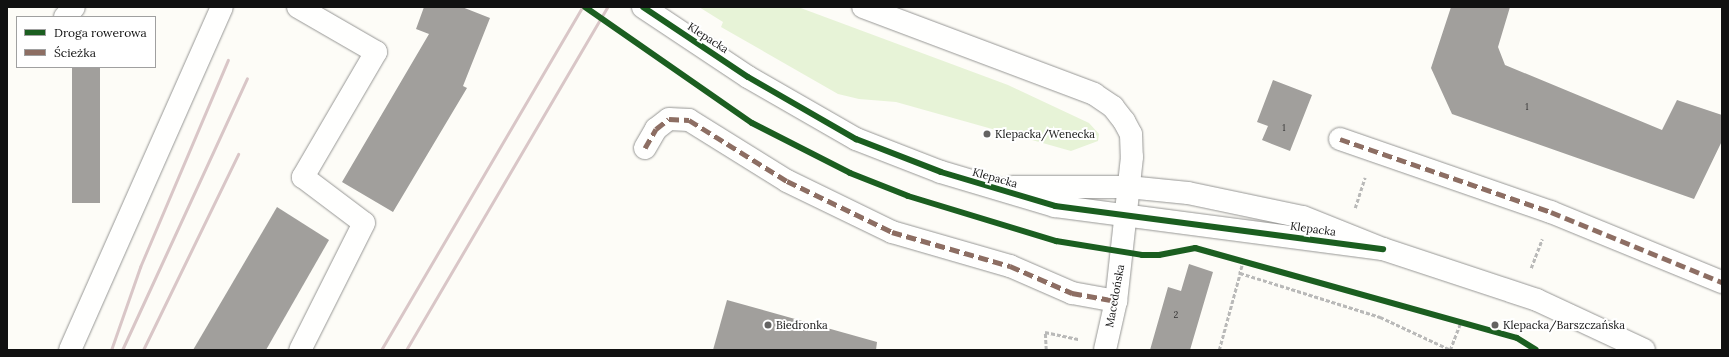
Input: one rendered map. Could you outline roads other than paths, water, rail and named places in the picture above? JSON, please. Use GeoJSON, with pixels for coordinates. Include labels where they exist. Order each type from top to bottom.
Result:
{"type":"FeatureCollection","features":[{"type":"Feature","properties":{"kind":"street"},"geometry":{"type":"LineString","coordinates":[[66,16],[74,7]]}},
{"type":"Feature","properties":{"kind":"street"},"geometry":{"type":"LineString","coordinates":[[70,350],[222,7]]}},
{"type":"Feature","properties":{"kind":"street"},"geometry":{"type":"LineString","coordinates":[[298,7],[376,52],[303,177],[364,223],[300,350]]}},
{"type":"Feature","properties":{"kind":"street","name":"Klepacka"},"geometry":{"type":"LineString","coordinates":[[643,7],[748,77],[856,139],[941,172],[996,187],[1055,206],[1124,217],[1383,249]]}},
{"type":"Feature","properties":{"kind":"street","name":"Macedońska"},"geometry":{"type":"LineString","coordinates":[[871,8],[1094,94],[1113,107],[1131,134],[1132,157],[1124,217],[1123,252],[1116,301],[1096,345]]}},
{"type":"Feature","properties":{"kind":"street"},"geometry":{"type":"LineString","coordinates":[[645,148],[656,129],[669,119],[689,120],[787,181],[892,232],[1010,266],[1072,293],[1116,301]]}},
{"type":"Feature","properties":{"kind":"street"},"geometry":{"type":"LineString","coordinates":[[1340,139],[1551,212],[1722,282]]}},
{"type":"Feature","properties":{"kind":"street","name":"Klepacka"},"geometry":{"type":"LineString","coordinates":[[996,187],[1128,187],[1188,193],[1303,217],[1383,249],[1510,290],[1644,350]]}},
{"type":"Feature","properties":{"kind":"railway"},"geometry":{"type":"LineString","coordinates":[[381,350],[582,7]]}},
{"type":"Feature","properties":{"kind":"railway"},"geometry":{"type":"LineString","coordinates":[[406,350],[607,7]]}},
{"type":"Feature","properties":{"kind":"railway"},"geometry":{"type":"LineString","coordinates":[[111,350],[140,267],[228,60]]}},
{"type":"Feature","properties":{"kind":"railway"},"geometry":{"type":"LineString","coordinates":[[122,350],[247,78]]}},
{"type":"Feature","properties":{"kind":"railway"},"geometry":{"type":"LineString","coordinates":[[143,350],[238,154]]}},
{"type":"Feature","properties":{"kind":"place","name":"Klepacka/Wenecka"},"geometry":{"type":"Point","coordinates":[987,134]}},
{"type":"Feature","properties":{"kind":"place","name":"Biedronka"},"geometry":{"type":"Point","coordinates":[768,325]}},
{"type":"Feature","properties":{"kind":"place","name":"Klepacka/Barszczańska"},"geometry":{"type":"Point","coordinates":[1495,325]}}]}
